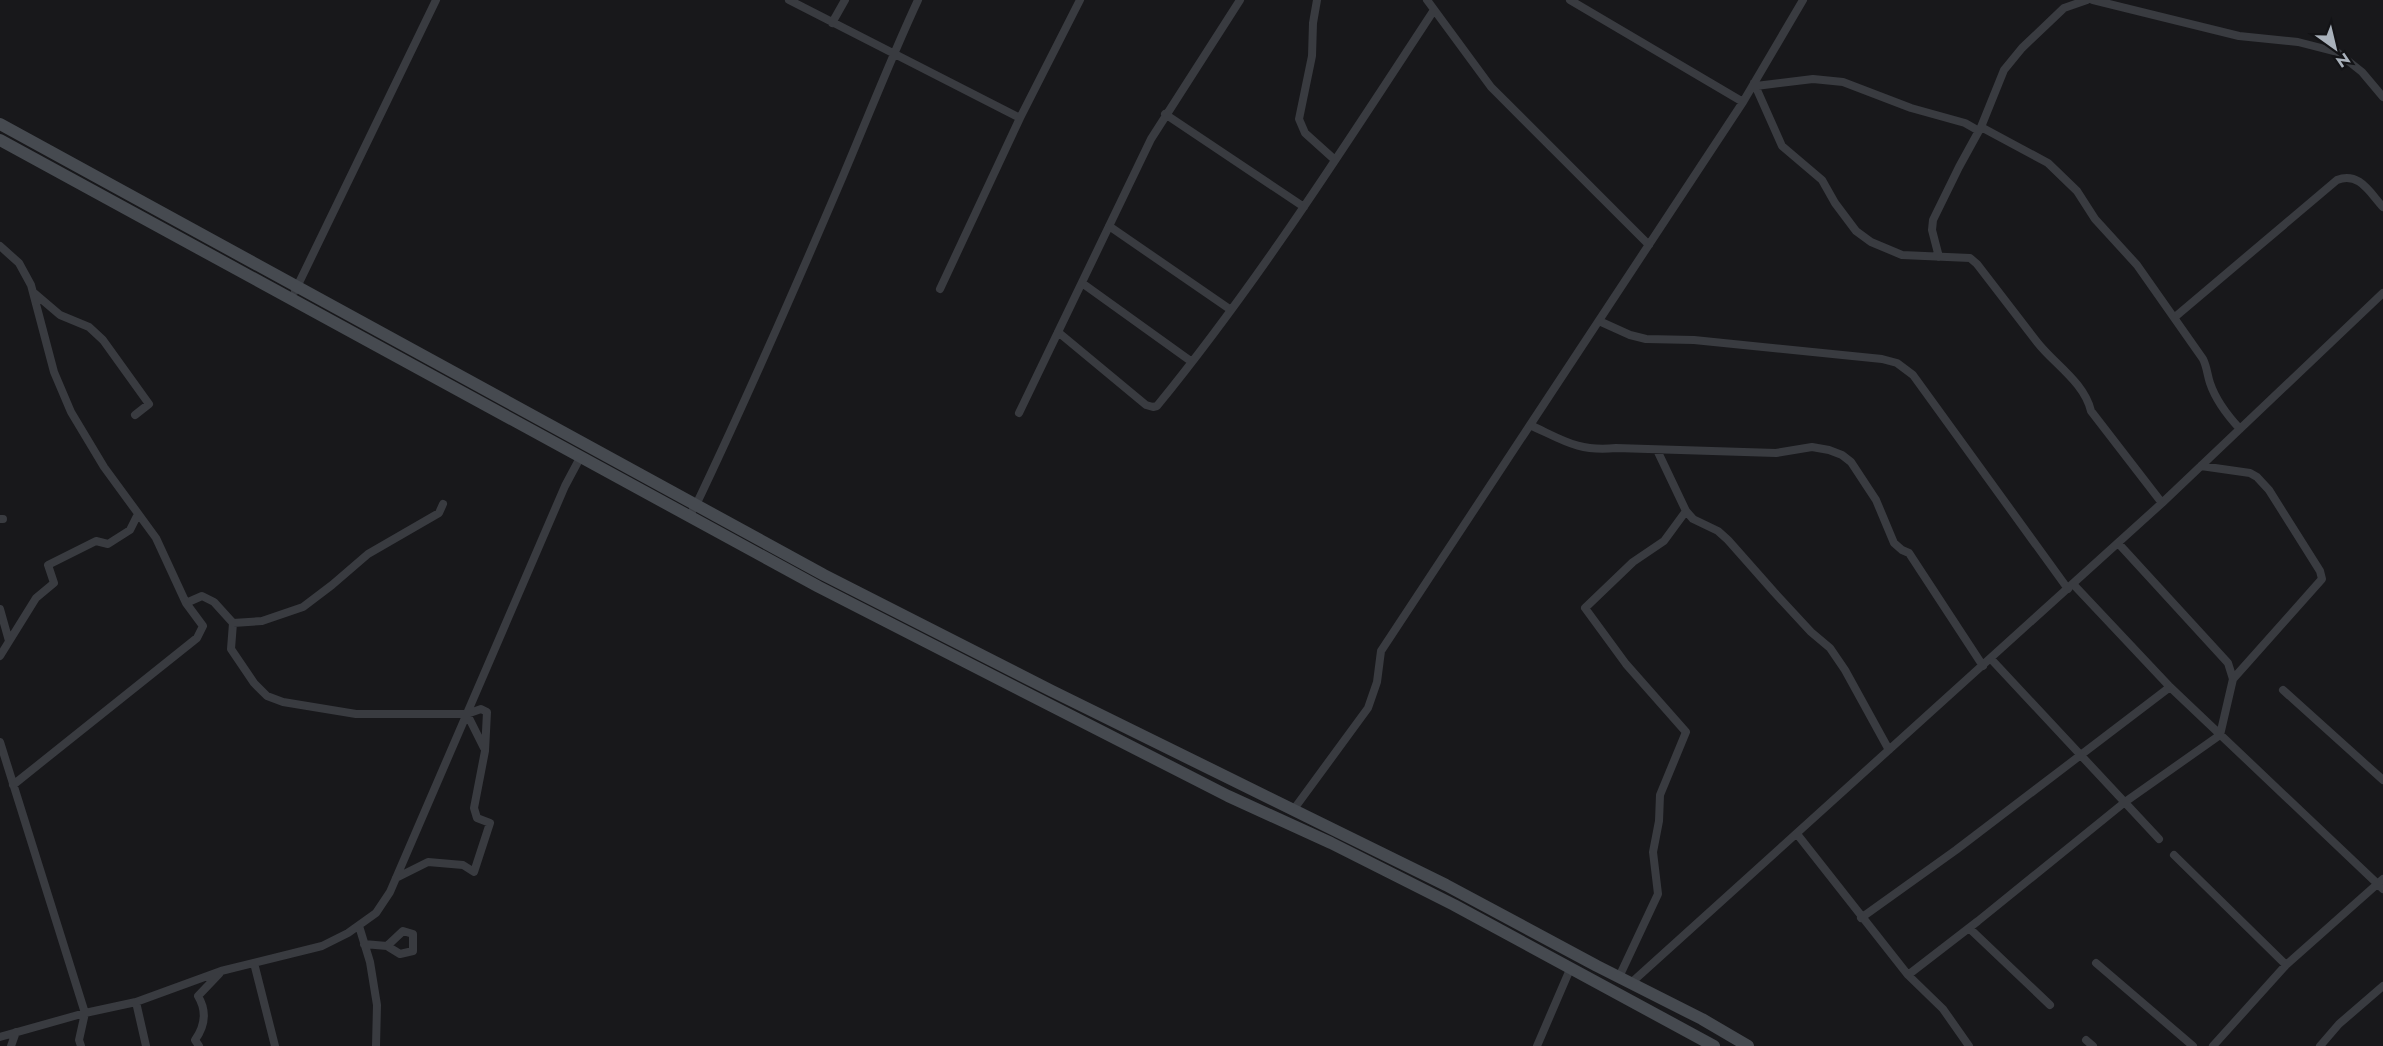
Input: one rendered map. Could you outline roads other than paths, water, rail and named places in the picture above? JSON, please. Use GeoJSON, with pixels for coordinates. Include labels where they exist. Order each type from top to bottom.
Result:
{"type":"FeatureCollection","features":[{"type":"Feature","properties":{"kind":"main road"},"geometry":{"type":"LineString","coordinates":[[0,124],[824,575],[1446,885],[1702,1019],[1748,1046]]}},
{"type":"Feature","properties":{"kind":"main road"},"geometry":{"type":"LineString","coordinates":[[0,140],[819,587],[1228,796],[1341,848],[1571,967],[1714,1046]]}},
{"type":"Feature","properties":{"kind":"street"},"geometry":{"type":"LineString","coordinates":[[291,300],[436,0]]}},
{"type":"Feature","properties":{"kind":"street"},"geometry":{"type":"LineString","coordinates":[[789,0],[1020,118]]}},
{"type":"Feature","properties":{"kind":"street"},"geometry":{"type":"LineString","coordinates":[[832,23],[845,0]]}},
{"type":"Feature","properties":{"kind":"street"},"geometry":{"type":"LineString","coordinates":[[689,516],[745,402],[844,173],[892,54],[918,0]]}},
{"type":"Feature","properties":{"kind":"street"},"geometry":{"type":"LineString","coordinates":[[940,289],[1020,118],[1080,0]]}},
{"type":"Feature","properties":{"kind":"street"},"geometry":{"type":"LineString","coordinates":[[1019,413],[1165,114],[1240,0]]}},
{"type":"Feature","properties":{"kind":"street"},"geometry":{"type":"LineString","coordinates":[[1317,0],[1313,23],[1312,56],[1299,118],[1305,134],[1335,160]]}},
{"type":"Feature","properties":{"kind":"street"},"geometry":{"type":"LineString","coordinates":[[1427,0],[1491,87],[1649,245]]}},
{"type":"Feature","properties":{"kind":"street"},"geometry":{"type":"LineString","coordinates":[[1570,0],[1743,102]]}},
{"type":"Feature","properties":{"kind":"street"},"geometry":{"type":"LineString","coordinates":[[1294,809],[1368,708],[1377,682],[1381,651],[1755,85],[1803,0]]}},
{"type":"Feature","properties":{"kind":"street"},"geometry":{"type":"LineString","coordinates":[[1939,257],[1932,230],[1933,220],[1980,129],[2004,70],[2013,58],[2064,8],[2087,0]]}},
{"type":"Feature","properties":{"kind":"street"},"geometry":{"type":"LineString","coordinates":[[2093,0],[2239,36],[2298,42],[2337,52],[2362,72],[2383,97]]}},
{"type":"Feature","properties":{"kind":"street"},"geometry":{"type":"LineString","coordinates":[[1058,332],[1146,405],[1153,407],[1157,405],[1231,310],[1304,207],[1434,10]]}},
{"type":"Feature","properties":{"kind":"street"},"geometry":{"type":"LineString","coordinates":[[1755,85],[1813,79],[1843,82],[1911,108],[1965,123],[2024,148],[2048,163],[2077,191],[2095,219],[2137,265],[2175,317],[2203,359],[2220,405],[2240,429]]}},
{"type":"Feature","properties":{"kind":"street"},"geometry":{"type":"LineString","coordinates":[[1755,85],[1782,146],[1822,180],[1835,203],[1856,231],[1871,242],[1902,255],[1970,258],[1977,264],[2039,344],[2082,391],[2089,402],[2091,411],[2162,503]]}},
{"type":"Feature","properties":{"kind":"street"},"geometry":{"type":"LineString","coordinates":[[1165,114],[1304,207]]}},
{"type":"Feature","properties":{"kind":"street"},"geometry":{"type":"LineString","coordinates":[[2175,317],[2337,180],[2351,176],[2359,180],[2383,207]]}},
{"type":"Feature","properties":{"kind":"street"},"geometry":{"type":"LineString","coordinates":[[1109,226],[1231,310]]}},
{"type":"Feature","properties":{"kind":"street"},"geometry":{"type":"LineString","coordinates":[[0,246],[19,263],[25,272],[33,291],[54,372],[71,412],[104,467],[156,538],[186,603],[203,626],[197,638],[13,785]]}},
{"type":"Feature","properties":{"kind":"street"},"geometry":{"type":"LineString","coordinates":[[1082,283],[1192,362]]}},
{"type":"Feature","properties":{"kind":"street"},"geometry":{"type":"LineString","coordinates":[[33,291],[60,315],[89,327],[103,340],[148,404],[135,415]]}},
{"type":"Feature","properties":{"kind":"street"},"geometry":{"type":"LineString","coordinates":[[1631,983],[2162,503],[2383,293]]}},
{"type":"Feature","properties":{"kind":"street"},"geometry":{"type":"LineString","coordinates":[[1599,321],[1630,335],[1646,339],[1706,341],[1882,359],[1897,363],[1913,375],[2070,587],[2239,755],[2382,884],[2286,965],[2213,1046]]}},
{"type":"Feature","properties":{"kind":"street"},"geometry":{"type":"LineString","coordinates":[[1530,425],[1580,448],[1776,453],[1812,447],[1842,455],[1851,462],[1875,500],[1894,543],[1909,553],[1983,666]]}},
{"type":"Feature","properties":{"kind":"street"},"geometry":{"type":"LineString","coordinates":[[1657,450],[1686,511],[1693,519],[1718,531],[1728,540],[1796,616],[1830,648],[1845,670],[1889,750]]}},
{"type":"Feature","properties":{"kind":"street"},"geometry":{"type":"LineString","coordinates":[[0,1037],[85,1013],[136,1002],[221,971],[321,946],[348,933],[376,913],[396,878],[565,486],[581,456]]}},
{"type":"Feature","properties":{"kind":"street"},"geometry":{"type":"LineString","coordinates":[[2201,466],[2250,473],[2265,484],[2320,571],[2322,579],[2233,679]]}},
{"type":"Feature","properties":{"kind":"street"},"geometry":{"type":"LineString","coordinates":[[233,622],[262,621],[303,607],[333,585],[368,554],[439,513],[443,504]]}},
{"type":"Feature","properties":{"kind":"street"},"geometry":{"type":"LineString","coordinates":[[1619,977],[1658,894],[1653,852],[1659,821],[1660,795],[1686,732],[1626,664],[1585,608],[1633,562],[1664,541],[1686,511]]}},
{"type":"Feature","properties":{"kind":"street"},"geometry":{"type":"LineString","coordinates":[[0,656],[36,598],[54,583],[48,565],[96,541],[108,544],[130,530],[138,514]]}},
{"type":"Feature","properties":{"kind":"street"},"geometry":{"type":"LineString","coordinates":[[1908,975],[2125,802],[2222,738],[2233,679],[2228,663],[2118,543]]}},
{"type":"Feature","properties":{"kind":"street"},"geometry":{"type":"LineString","coordinates":[[186,603],[202,596],[214,602],[233,622],[231,649],[254,683],[267,696],[283,702],[356,714],[467,714],[481,709],[487,712],[485,751],[474,808],[477,819],[490,823],[474,872],[463,865],[428,862],[396,878]]}},
{"type":"Feature","properties":{"kind":"street"},"geometry":{"type":"LineString","coordinates":[[0,609],[9,640]]}},
{"type":"Feature","properties":{"kind":"street"},"geometry":{"type":"LineString","coordinates":[[1991,659],[2159,838]]}},
{"type":"Feature","properties":{"kind":"street"},"geometry":{"type":"LineString","coordinates":[[1861,918],[2082,756],[2170,687]]}},
{"type":"Feature","properties":{"kind":"street"},"geometry":{"type":"LineString","coordinates":[[2283,690],[2383,780]]}},
{"type":"Feature","properties":{"kind":"street"},"geometry":{"type":"LineString","coordinates":[[467,714],[485,751]]}},
{"type":"Feature","properties":{"kind":"street"},"geometry":{"type":"LineString","coordinates":[[0,742],[85,1013],[79,1040],[81,1046]]}},
{"type":"Feature","properties":{"kind":"street"},"geometry":{"type":"LineString","coordinates":[[1797,834],[1861,918],[1908,975],[1943,1009],[1969,1046]]}},
{"type":"Feature","properties":{"kind":"street"},"geometry":{"type":"LineString","coordinates":[[2174,855],[2286,965]]}},
{"type":"Feature","properties":{"kind":"street"},"geometry":{"type":"LineString","coordinates":[[359,926],[370,962],[376,1005],[376,1046]]}},
{"type":"Feature","properties":{"kind":"street"},"geometry":{"type":"LineString","coordinates":[[1969,928],[2050,1005]]}},
{"type":"Feature","properties":{"kind":"street"},"geometry":{"type":"LineString","coordinates":[[364,944],[387,946]]}},
{"type":"Feature","properties":{"kind":"street"},"geometry":{"type":"LineString","coordinates":[[254,963],[275,1046]]}},
{"type":"Feature","properties":{"kind":"street"},"geometry":{"type":"LineString","coordinates":[[2096,963],[2193,1046]]}},
{"type":"Feature","properties":{"kind":"street"},"geometry":{"type":"LineString","coordinates":[[1537,1046],[1571,967]]}},
{"type":"Feature","properties":{"kind":"street"},"geometry":{"type":"LineString","coordinates":[[199,1046],[195,1040],[202,1030],[205,1007],[198,996],[221,971]]}},
{"type":"Feature","properties":{"kind":"street"},"geometry":{"type":"LineString","coordinates":[[2320,1046],[2339,1024],[2383,986]]}},
{"type":"Feature","properties":{"kind":"street"},"geometry":{"type":"LineString","coordinates":[[136,1002],[146,1046]]}},
{"type":"Feature","properties":{"kind":"street"},"geometry":{"type":"LineString","coordinates":[[11,1046],[15,1032]]}}]}
